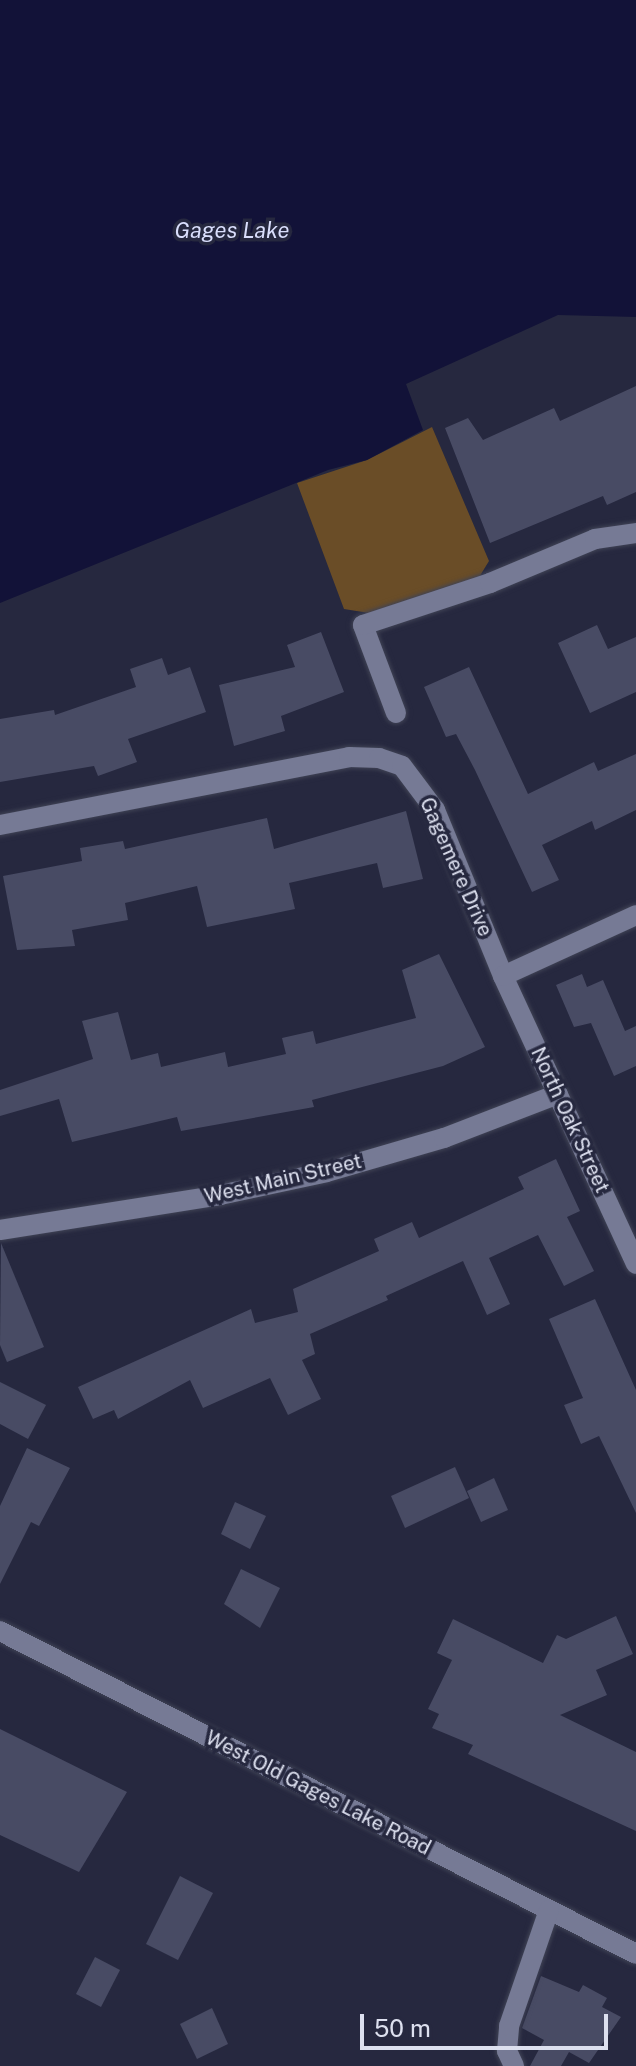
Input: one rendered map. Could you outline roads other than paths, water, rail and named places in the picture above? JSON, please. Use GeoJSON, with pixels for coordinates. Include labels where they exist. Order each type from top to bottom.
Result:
{"type":"FeatureCollection","features":[{"type":"Feature","properties":{"kind":"street"},"geometry":{"type":"LineString","coordinates":[[396,713],[363,625],[490,583],[595,539],[636,533]]}},
{"type":"Feature","properties":{"kind":"street","name":"Gagemere Drive"},"geometry":{"type":"LineString","coordinates":[[0,825],[349,757],[379,758],[402,766],[435,810],[503,976]]}},
{"type":"Feature","properties":{"kind":"street"},"geometry":{"type":"LineString","coordinates":[[503,976],[636,915]]}},
{"type":"Feature","properties":{"kind":"street","name":"North Oak Street"},"geometry":{"type":"LineString","coordinates":[[503,976],[636,1264]]}},
{"type":"Feature","properties":{"kind":"street","name":"West Main Street"},"geometry":{"type":"LineString","coordinates":[[0,1230],[220,1195],[327,1172],[444,1138],[558,1094]]}},
{"type":"Feature","properties":{"kind":"street","name":"West Old Gages Lake Road"},"geometry":{"type":"LineString","coordinates":[[0,1631],[636,1954]]}},
{"type":"Feature","properties":{"kind":"street"},"geometry":{"type":"LineString","coordinates":[[514,2066],[507,2051],[509,2026],[549,1910]]}},
{"type":"Feature","properties":{"kind":"water","name":"Gages Lake"},"geometry":{"type":"Polygon","coordinates":[[[0,0],[636,0],[636,317],[558,315],[406,384],[423,430],[367,460],[328,470],[0,603],[0,0]]]}}]}
